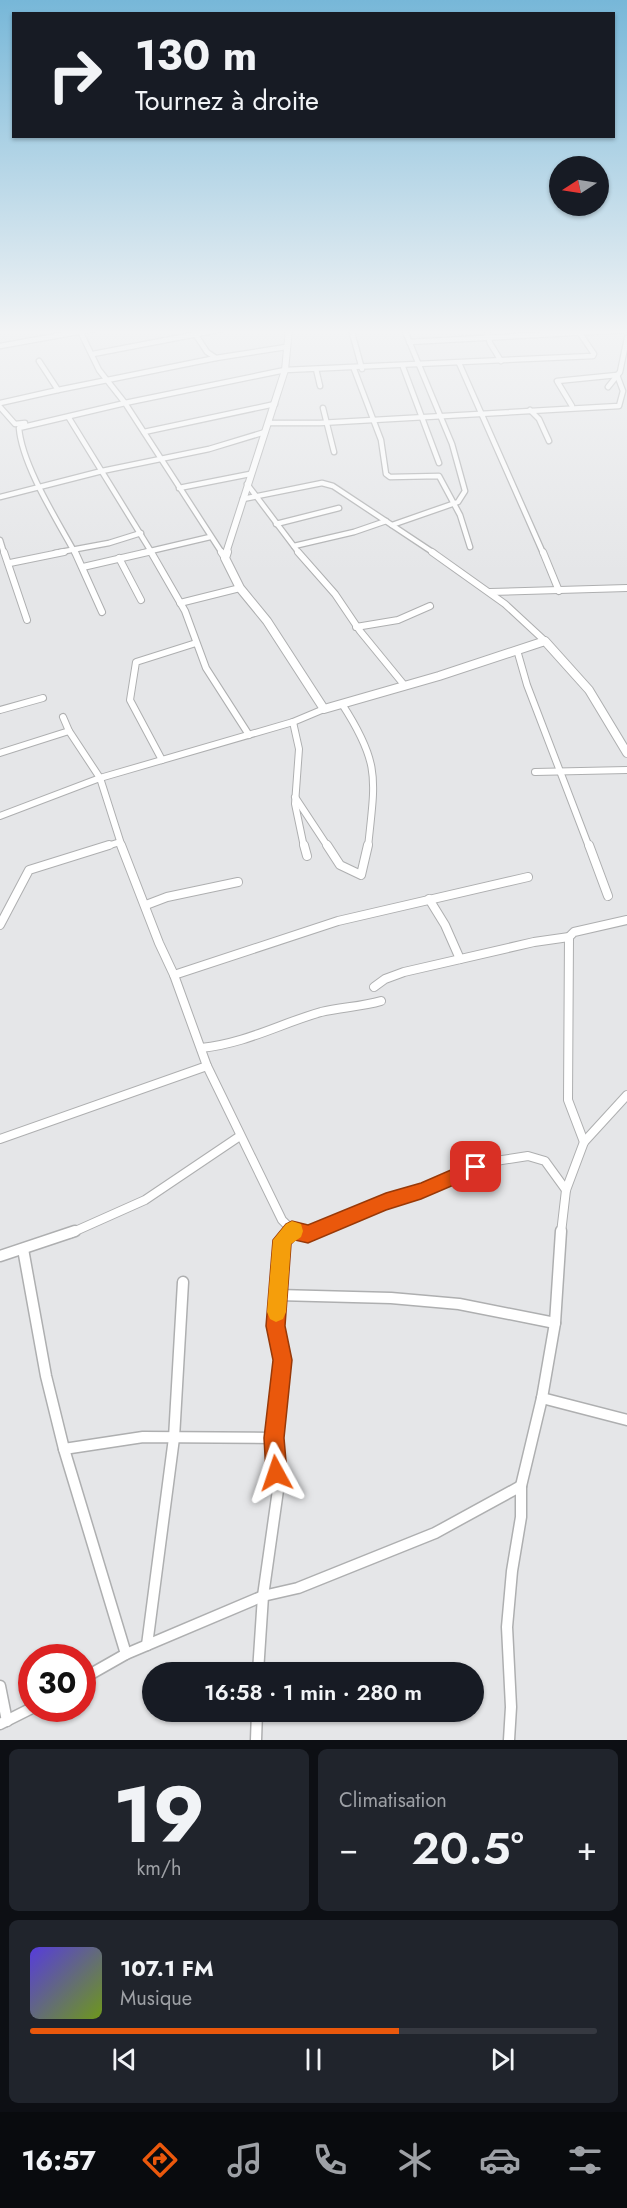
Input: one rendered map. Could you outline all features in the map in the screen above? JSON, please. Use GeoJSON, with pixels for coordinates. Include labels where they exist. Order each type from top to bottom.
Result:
{"type":"FeatureCollection","features":[{"type":"Feature","properties":{"kind":"street"},"geometry":{"type":"LineString","coordinates":[[4,410],[15,424],[52,421]]}},
{"type":"Feature","properties":{"kind":"street"},"geometry":{"type":"LineString","coordinates":[[98,410],[18,430],[26,457],[83,567],[102,612]]}},
{"type":"Feature","properties":{"kind":"street"},"geometry":{"type":"LineString","coordinates":[[130,410],[159,459],[225,558],[240,588],[267,621],[324,709]]}},
{"type":"Feature","properties":{"kind":"street"},"geometry":{"type":"LineString","coordinates":[[144,432],[246,410]]}},
{"type":"Feature","properties":{"kind":"street"},"geometry":{"type":"LineString","coordinates":[[225,558],[250,474],[273,410]]}},
{"type":"Feature","properties":{"kind":"street"},"geometry":{"type":"LineString","coordinates":[[324,410],[334,452]]}},
{"type":"Feature","properties":{"kind":"street"},"geometry":{"type":"LineString","coordinates":[[369,410],[381,440],[388,475],[439,476],[460,515],[470,547]]}},
{"type":"Feature","properties":{"kind":"street"},"geometry":{"type":"LineString","coordinates":[[420,410],[439,463]]}},
{"type":"Feature","properties":{"kind":"street"},"geometry":{"type":"LineString","coordinates":[[392,525],[463,498],[465,491],[452,444],[437,410]]}},
{"type":"Feature","properties":{"kind":"street"},"geometry":{"type":"LineString","coordinates":[[481,410],[559,591]]}},
{"type":"Feature","properties":{"kind":"street"},"geometry":{"type":"LineString","coordinates":[[268,423],[299,425],[527,410]]}},
{"type":"Feature","properties":{"kind":"street"},"geometry":{"type":"LineString","coordinates":[[530,410],[539,419],[549,441]]}},
{"type":"Feature","properties":{"kind":"street"},"geometry":{"type":"LineString","coordinates":[[69,418],[141,533],[180,603],[206,668],[249,735]]}},
{"type":"Feature","properties":{"kind":"street"},"geometry":{"type":"LineString","coordinates":[[0,497],[102,471],[209,449],[265,432]]}},
{"type":"Feature","properties":{"kind":"street"},"geometry":{"type":"LineString","coordinates":[[179,488],[250,474]]}},
{"type":"Feature","properties":{"kind":"street"},"geometry":{"type":"LineString","coordinates":[[247,484],[276,524],[335,594],[356,627],[405,686]]}},
{"type":"Feature","properties":{"kind":"street"},"geometry":{"type":"LineString","coordinates":[[243,499],[290,488],[327,484],[386,521],[490,592],[544,641],[589,690],[627,753]]}},
{"type":"Feature","properties":{"kind":"street"},"geometry":{"type":"LineString","coordinates":[[276,524],[339,508]]}},
{"type":"Feature","properties":{"kind":"street"},"geometry":{"type":"LineString","coordinates":[[294,546],[354,532],[386,521]]}},
{"type":"Feature","properties":{"kind":"street"},"geometry":{"type":"LineString","coordinates":[[10,563],[57,552],[73,551],[141,533]]}},
{"type":"Feature","properties":{"kind":"street"},"geometry":{"type":"LineString","coordinates":[[83,567],[210,537]]}},
{"type":"Feature","properties":{"kind":"street"},"geometry":{"type":"LineString","coordinates":[[0,540],[10,563],[27,620]]}},
{"type":"Feature","properties":{"kind":"street"},"geometry":{"type":"LineString","coordinates":[[119,558],[141,600]]}},
{"type":"Feature","properties":{"kind":"street"},"geometry":{"type":"LineString","coordinates":[[180,603],[240,588]]}},
{"type":"Feature","properties":{"kind":"street"},"geometry":{"type":"LineString","coordinates":[[490,592],[627,588]]}},
{"type":"Feature","properties":{"kind":"street"},"geometry":{"type":"LineString","coordinates":[[356,627],[398,620],[430,606]]}},
{"type":"Feature","properties":{"kind":"street"},"geometry":{"type":"LineString","coordinates":[[0,816],[100,778],[293,722],[324,709],[405,686],[544,641]]}},
{"type":"Feature","properties":{"kind":"street"},"geometry":{"type":"LineString","coordinates":[[162,760],[130,700],[134,680],[133,667],[136,662],[196,643]]}},
{"type":"Feature","properties":{"kind":"street"},"geometry":{"type":"LineString","coordinates":[[517,650],[527,685],[608,896]]}},
{"type":"Feature","properties":{"kind":"street"},"geometry":{"type":"LineString","coordinates":[[0,710],[43,698]]}},
{"type":"Feature","properties":{"kind":"street"},"geometry":{"type":"LineString","coordinates":[[295,797],[340,865],[361,875],[368,856],[376,790],[375,771],[371,757],[342,704]]}},
{"type":"Feature","properties":{"kind":"street"},"geometry":{"type":"LineString","coordinates":[[63,717],[69,731],[100,778],[120,842],[159,943],[174,975],[207,1066],[282,1220],[292,1230],[308,1234],[386,1201],[421,1191],[476,1167],[528,1156],[545,1161],[566,1190]]}},
{"type":"Feature","properties":{"kind":"street"},"geometry":{"type":"LineString","coordinates":[[293,722],[298,733],[295,797],[299,831],[307,856]]}},
{"type":"Feature","properties":{"kind":"street"},"geometry":{"type":"LineString","coordinates":[[0,753],[69,731]]}},
{"type":"Feature","properties":{"kind":"street"},"geometry":{"type":"LineString","coordinates":[[535,772],[627,770]]}},
{"type":"Feature","properties":{"kind":"street"},"geometry":{"type":"LineString","coordinates":[[0,925],[29,870],[120,842]]}},
{"type":"Feature","properties":{"kind":"street"},"geometry":{"type":"LineString","coordinates":[[174,975],[328,924],[528,877]]}},
{"type":"Feature","properties":{"kind":"street"},"geometry":{"type":"LineString","coordinates":[[146,905],[167,897],[238,882]]}},
{"type":"Feature","properties":{"kind":"street"},"geometry":{"type":"LineString","coordinates":[[429,899],[445,925],[460,959]]}},
{"type":"Feature","properties":{"kind":"street"},"geometry":{"type":"LineString","coordinates":[[374,987],[385,979],[404,972],[568,937],[574,932],[627,920]]}},
{"type":"Feature","properties":{"kind":"street"},"geometry":{"type":"LineString","coordinates":[[568,937],[568,1100],[584,1142]]}},
{"type":"Feature","properties":{"kind":"street"},"geometry":{"type":"LineString","coordinates":[[201,1048],[228,1045],[255,1037],[322,1012],[381,1001]]}},
{"type":"Feature","properties":{"kind":"street"},"geometry":{"type":"LineString","coordinates":[[0,1139],[207,1066]]}},
{"type":"Feature","properties":{"kind":"street"},"geometry":{"type":"LineString","coordinates":[[509,1740],[511,1707],[507,1627],[512,1572],[521,1517],[521,1486],[543,1398],[555,1323],[566,1190],[584,1142],[627,1095]]}},
{"type":"Feature","properties":{"kind":"street"},"geometry":{"type":"LineString","coordinates":[[0,1256],[77,1231],[145,1200],[240,1136]]}},
{"type":"Feature","properties":{"kind":"street"},"geometry":{"type":"LineString","coordinates":[[259,1662],[263,1596],[278,1490],[274,1438],[283,1360],[276,1326],[282,1240],[292,1230]]}},
{"type":"Feature","properties":{"kind":"street"},"geometry":{"type":"LineString","coordinates":[[23,1249],[46,1376],[64,1449],[126,1654]]}},
{"type":"Feature","properties":{"kind":"street"},"geometry":{"type":"LineString","coordinates":[[147,1645],[174,1438],[183,1282]]}},
{"type":"Feature","properties":{"kind":"street"},"geometry":{"type":"LineString","coordinates":[[278,1294],[294,1297],[315,1295],[391,1298],[459,1304],[555,1323]]}},
{"type":"Feature","properties":{"kind":"street"},"geometry":{"type":"LineString","coordinates":[[543,1398],[627,1420]]}},
{"type":"Feature","properties":{"kind":"street"},"geometry":{"type":"LineString","coordinates":[[64,1449],[143,1437],[274,1438]]}},
{"type":"Feature","properties":{"kind":"street"},"geometry":{"type":"LineString","coordinates":[[96,1671],[126,1654],[263,1596],[298,1588],[435,1533],[521,1486]]}},
{"type":"Feature","properties":{"kind":"street"},"geometry":{"type":"LineString","coordinates":[[0,1686],[4,1723],[18,1716]]}},
{"type":"Feature","properties":{"kind":"street"},"geometry":{"type":"LineString","coordinates":[[256,1740],[257,1722]]}},
{"type":"Feature","properties":{"kind":"slow traffic"},"geometry":{"type":"LineString","coordinates":[[276,1312],[282,1240],[292,1230],[294,1231]]}},
{"type":"Feature","properties":{"kind":"route"},"geometry":{"type":"LineString","coordinates":[[276,1473],[274,1438],[283,1360],[276,1326],[282,1240],[292,1230],[308,1234],[386,1201],[421,1191],[476,1167]]}}]}
